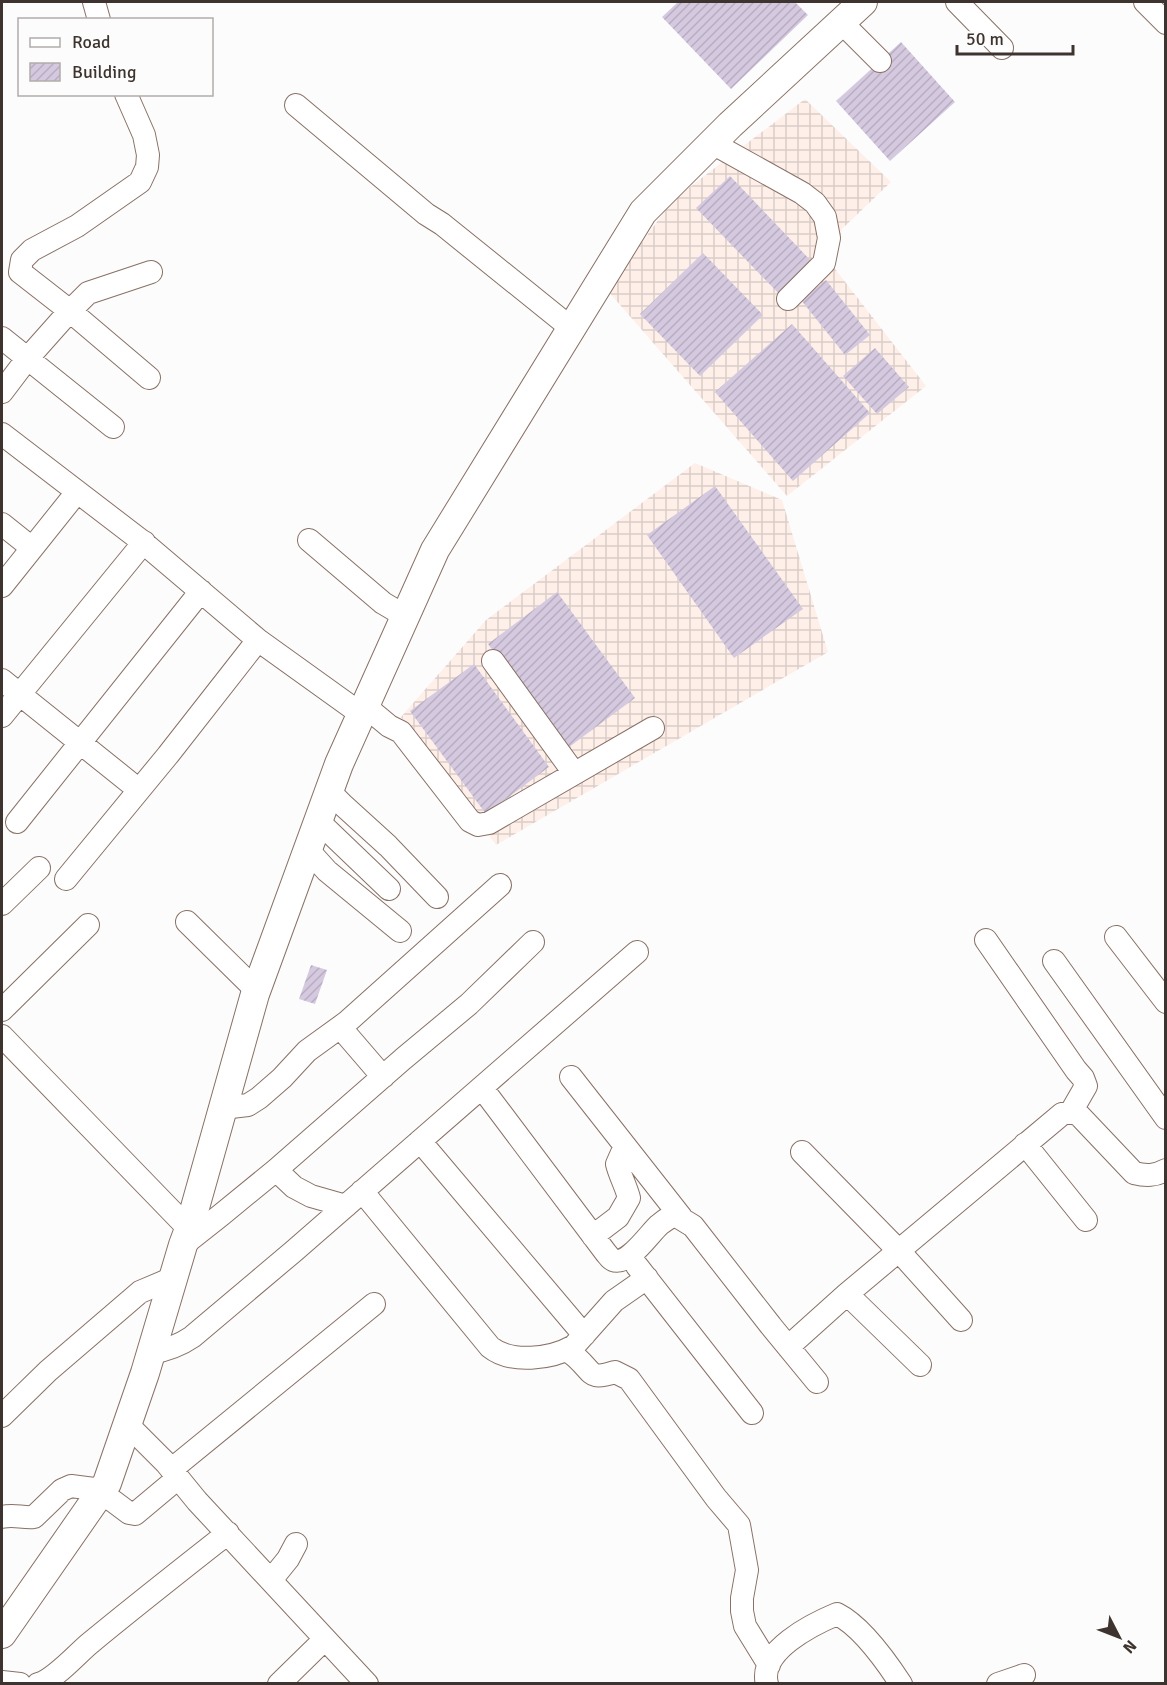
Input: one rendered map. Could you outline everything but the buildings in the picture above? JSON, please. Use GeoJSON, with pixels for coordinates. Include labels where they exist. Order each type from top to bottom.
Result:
{"type":"FeatureCollection","features":[{"type":"Feature","properties":{"kind":"main road"},"geometry":{"type":"LineString","coordinates":[[2,1634],[107,1483],[151,1353],[256,990],[339,764],[435,550],[643,212],[712,143],[863,2]]}},
{"type":"Feature","properties":{"kind":"street"},"geometry":{"type":"LineString","coordinates":[[94,2],[98,18]]}},
{"type":"Feature","properties":{"kind":"street"},"geometry":{"type":"LineString","coordinates":[[957,2],[1002,48]]}},
{"type":"Feature","properties":{"kind":"street"},"geometry":{"type":"LineString","coordinates":[[1145,2],[1166,22]]}},
{"type":"Feature","properties":{"kind":"street"},"geometry":{"type":"LineString","coordinates":[[841,22],[880,61]]}},
{"type":"Feature","properties":{"kind":"street"},"geometry":{"type":"LineString","coordinates":[[127,96],[144,135],[148,155],[147,167],[140,182],[77,226],[32,250],[22,260],[20,272],[149,378]]}},
{"type":"Feature","properties":{"kind":"street"},"geometry":{"type":"LineString","coordinates":[[296,105],[426,214],[442,224],[571,328]]}},
{"type":"Feature","properties":{"kind":"street"},"geometry":{"type":"LineString","coordinates":[[712,143],[802,193],[815,203],[825,217],[829,238],[824,263],[788,299]]}},
{"type":"Feature","properties":{"kind":"street"},"geometry":{"type":"LineString","coordinates":[[2,392],[27,359],[88,293],[151,272]]}},
{"type":"Feature","properties":{"kind":"street"},"geometry":{"type":"LineString","coordinates":[[2,338],[113,427]]}},
{"type":"Feature","properties":{"kind":"street"},"geometry":{"type":"LineString","coordinates":[[2,434],[144,542],[258,640],[363,710],[402,732],[470,821],[478,825],[489,823],[653,728]]}},
{"type":"Feature","properties":{"kind":"street"},"geometry":{"type":"LineString","coordinates":[[2,586],[77,492]]}},
{"type":"Feature","properties":{"kind":"street"},"geometry":{"type":"LineString","coordinates":[[2,524],[32,548]]}},
{"type":"Feature","properties":{"kind":"street"},"geometry":{"type":"LineString","coordinates":[[309,540],[383,603],[405,616]]}},
{"type":"Feature","properties":{"kind":"street"},"geometry":{"type":"LineString","coordinates":[[2,716],[144,542]]}},
{"type":"Feature","properties":{"kind":"street"},"geometry":{"type":"LineString","coordinates":[[17,822],[201,591]]}},
{"type":"Feature","properties":{"kind":"street"},"geometry":{"type":"LineString","coordinates":[[66,879],[258,640]]}},
{"type":"Feature","properties":{"kind":"street"},"geometry":{"type":"LineString","coordinates":[[492,661],[574,773]]}},
{"type":"Feature","properties":{"kind":"street"},"geometry":{"type":"LineString","coordinates":[[2,680],[139,790]]}},
{"type":"Feature","properties":{"kind":"street"},"geometry":{"type":"LineString","coordinates":[[329,791],[388,846],[437,897]]}},
{"type":"Feature","properties":{"kind":"street"},"geometry":{"type":"LineString","coordinates":[[318,821],[389,890]]}},
{"type":"Feature","properties":{"kind":"street"},"geometry":{"type":"LineString","coordinates":[[308,850],[327,871],[399,931]]}},
{"type":"Feature","properties":{"kind":"street"},"geometry":{"type":"LineString","coordinates":[[2,904],[39,868]]}},
{"type":"Feature","properties":{"kind":"street"},"geometry":{"type":"LineString","coordinates":[[222,1108],[248,1104],[259,1098],[282,1078],[307,1051],[340,1027],[500,885]]}},
{"type":"Feature","properties":{"kind":"street"},"geometry":{"type":"LineString","coordinates":[[187,922],[256,990]]}},
{"type":"Feature","properties":{"kind":"street"},"geometry":{"type":"LineString","coordinates":[[2,1010],[88,926]]}},
{"type":"Feature","properties":{"kind":"street"},"geometry":{"type":"LineString","coordinates":[[1116,937],[1166,1002]]}},
{"type":"Feature","properties":{"kind":"street"},"geometry":{"type":"LineString","coordinates":[[986,940],[1083,1078],[1086,1086],[1071,1112]]}},
{"type":"Feature","properties":{"kind":"street"},"geometry":{"type":"LineString","coordinates":[[2,1036],[186,1237],[221,1215],[276,1170],[489,986],[533,942]]}},
{"type":"Feature","properties":{"kind":"street"},"geometry":{"type":"LineString","coordinates":[[151,1353],[174,1348],[192,1337],[637,952]]}},
{"type":"Feature","properties":{"kind":"street"},"geometry":{"type":"LineString","coordinates":[[1054,961],[1166,1118]]}},
{"type":"Feature","properties":{"kind":"street"},"geometry":{"type":"LineString","coordinates":[[340,1027],[383,1077]]}},
{"type":"Feature","properties":{"kind":"street"},"geometry":{"type":"LineString","coordinates":[[571,1077],[681,1217],[693,1226],[817,1382]]}},
{"type":"Feature","properties":{"kind":"street"},"geometry":{"type":"LineString","coordinates":[[482,1088],[613,1260],[621,1260],[629,1256],[663,1222],[675,1215],[681,1217]]}},
{"type":"Feature","properties":{"kind":"street"},"geometry":{"type":"LineString","coordinates":[[788,1347],[847,1294],[1062,1114],[1071,1112],[1079,1115],[1134,1173],[1145,1176],[1166,1170]]}},
{"type":"Feature","properties":{"kind":"street"},"geometry":{"type":"LineString","coordinates":[[420,1141],[575,1343],[580,1360],[587,1370],[594,1375],[603,1376],[615,1372],[629,1379],[716,1498],[739,1525],[747,1570],[742,1611],[745,1626],[768,1674]]}},
{"type":"Feature","properties":{"kind":"street"},"geometry":{"type":"LineString","coordinates":[[1025,1144],[1086,1220]]}},
{"type":"Feature","properties":{"kind":"street"},"geometry":{"type":"LineString","coordinates":[[593,1236],[618,1218],[629,1198],[617,1164],[625,1146]]}},
{"type":"Feature","properties":{"kind":"street"},"geometry":{"type":"LineString","coordinates":[[802,1152],[899,1251],[961,1320]]}},
{"type":"Feature","properties":{"kind":"street"},"geometry":{"type":"LineString","coordinates":[[276,1170],[294,1187],[311,1196],[354,1198],[490,1347],[515,1358],[538,1357],[575,1343],[614,1301],[647,1278]]}},
{"type":"Feature","properties":{"kind":"street"},"geometry":{"type":"LineString","coordinates":[[629,1256],[752,1413]]}},
{"type":"Feature","properties":{"kind":"street"},"geometry":{"type":"LineString","coordinates":[[2,1416],[48,1371],[140,1292],[173,1278]]}},
{"type":"Feature","properties":{"kind":"street"},"geometry":{"type":"LineString","coordinates":[[847,1294],[920,1365]]}},
{"type":"Feature","properties":{"kind":"street"},"geometry":{"type":"LineString","coordinates":[[2,1517],[11,1515],[34,1517],[62,1490],[71,1486],[100,1492],[129,1513],[135,1514],[175,1474],[374,1304]]}},
{"type":"Feature","properties":{"kind":"street"},"geometry":{"type":"LineString","coordinates":[[127,1424],[367,1683]]}},
{"type":"Feature","properties":{"kind":"street"},"geometry":{"type":"LineString","coordinates":[[41,1683],[53,1676],[87,1645],[228,1533]]}},
{"type":"Feature","properties":{"kind":"street"},"geometry":{"type":"LineString","coordinates":[[271,1580],[296,1544]]}},
{"type":"Feature","properties":{"kind":"street"},"geometry":{"type":"LineString","coordinates":[[768,1674],[773,1655],[780,1647],[837,1614],[849,1620],[858,1629],[901,1683]]}},
{"type":"Feature","properties":{"kind":"street"},"geometry":{"type":"LineString","coordinates":[[279,1683],[325,1639]]}},
{"type":"Feature","properties":{"kind":"street"},"geometry":{"type":"LineString","coordinates":[[999,1683],[1024,1675]]}},
{"type":"Feature","properties":{"kind":"street"},"geometry":{"type":"LineString","coordinates":[[2,1682],[20,1683]]}},
{"type":"Feature","properties":{"kind":"shaded area"},"geometry":{"type":"Polygon","coordinates":[[[805,99],[891,182],[842,229],[832,265],[926,386],[787,496],[607,290],[673,200],[805,99]]]}},
{"type":"Feature","properties":{"kind":"shaded area"},"geometry":{"type":"Polygon","coordinates":[[[695,463],[782,500],[828,652],[496,845],[401,717],[486,620],[695,463]]]}}]}
